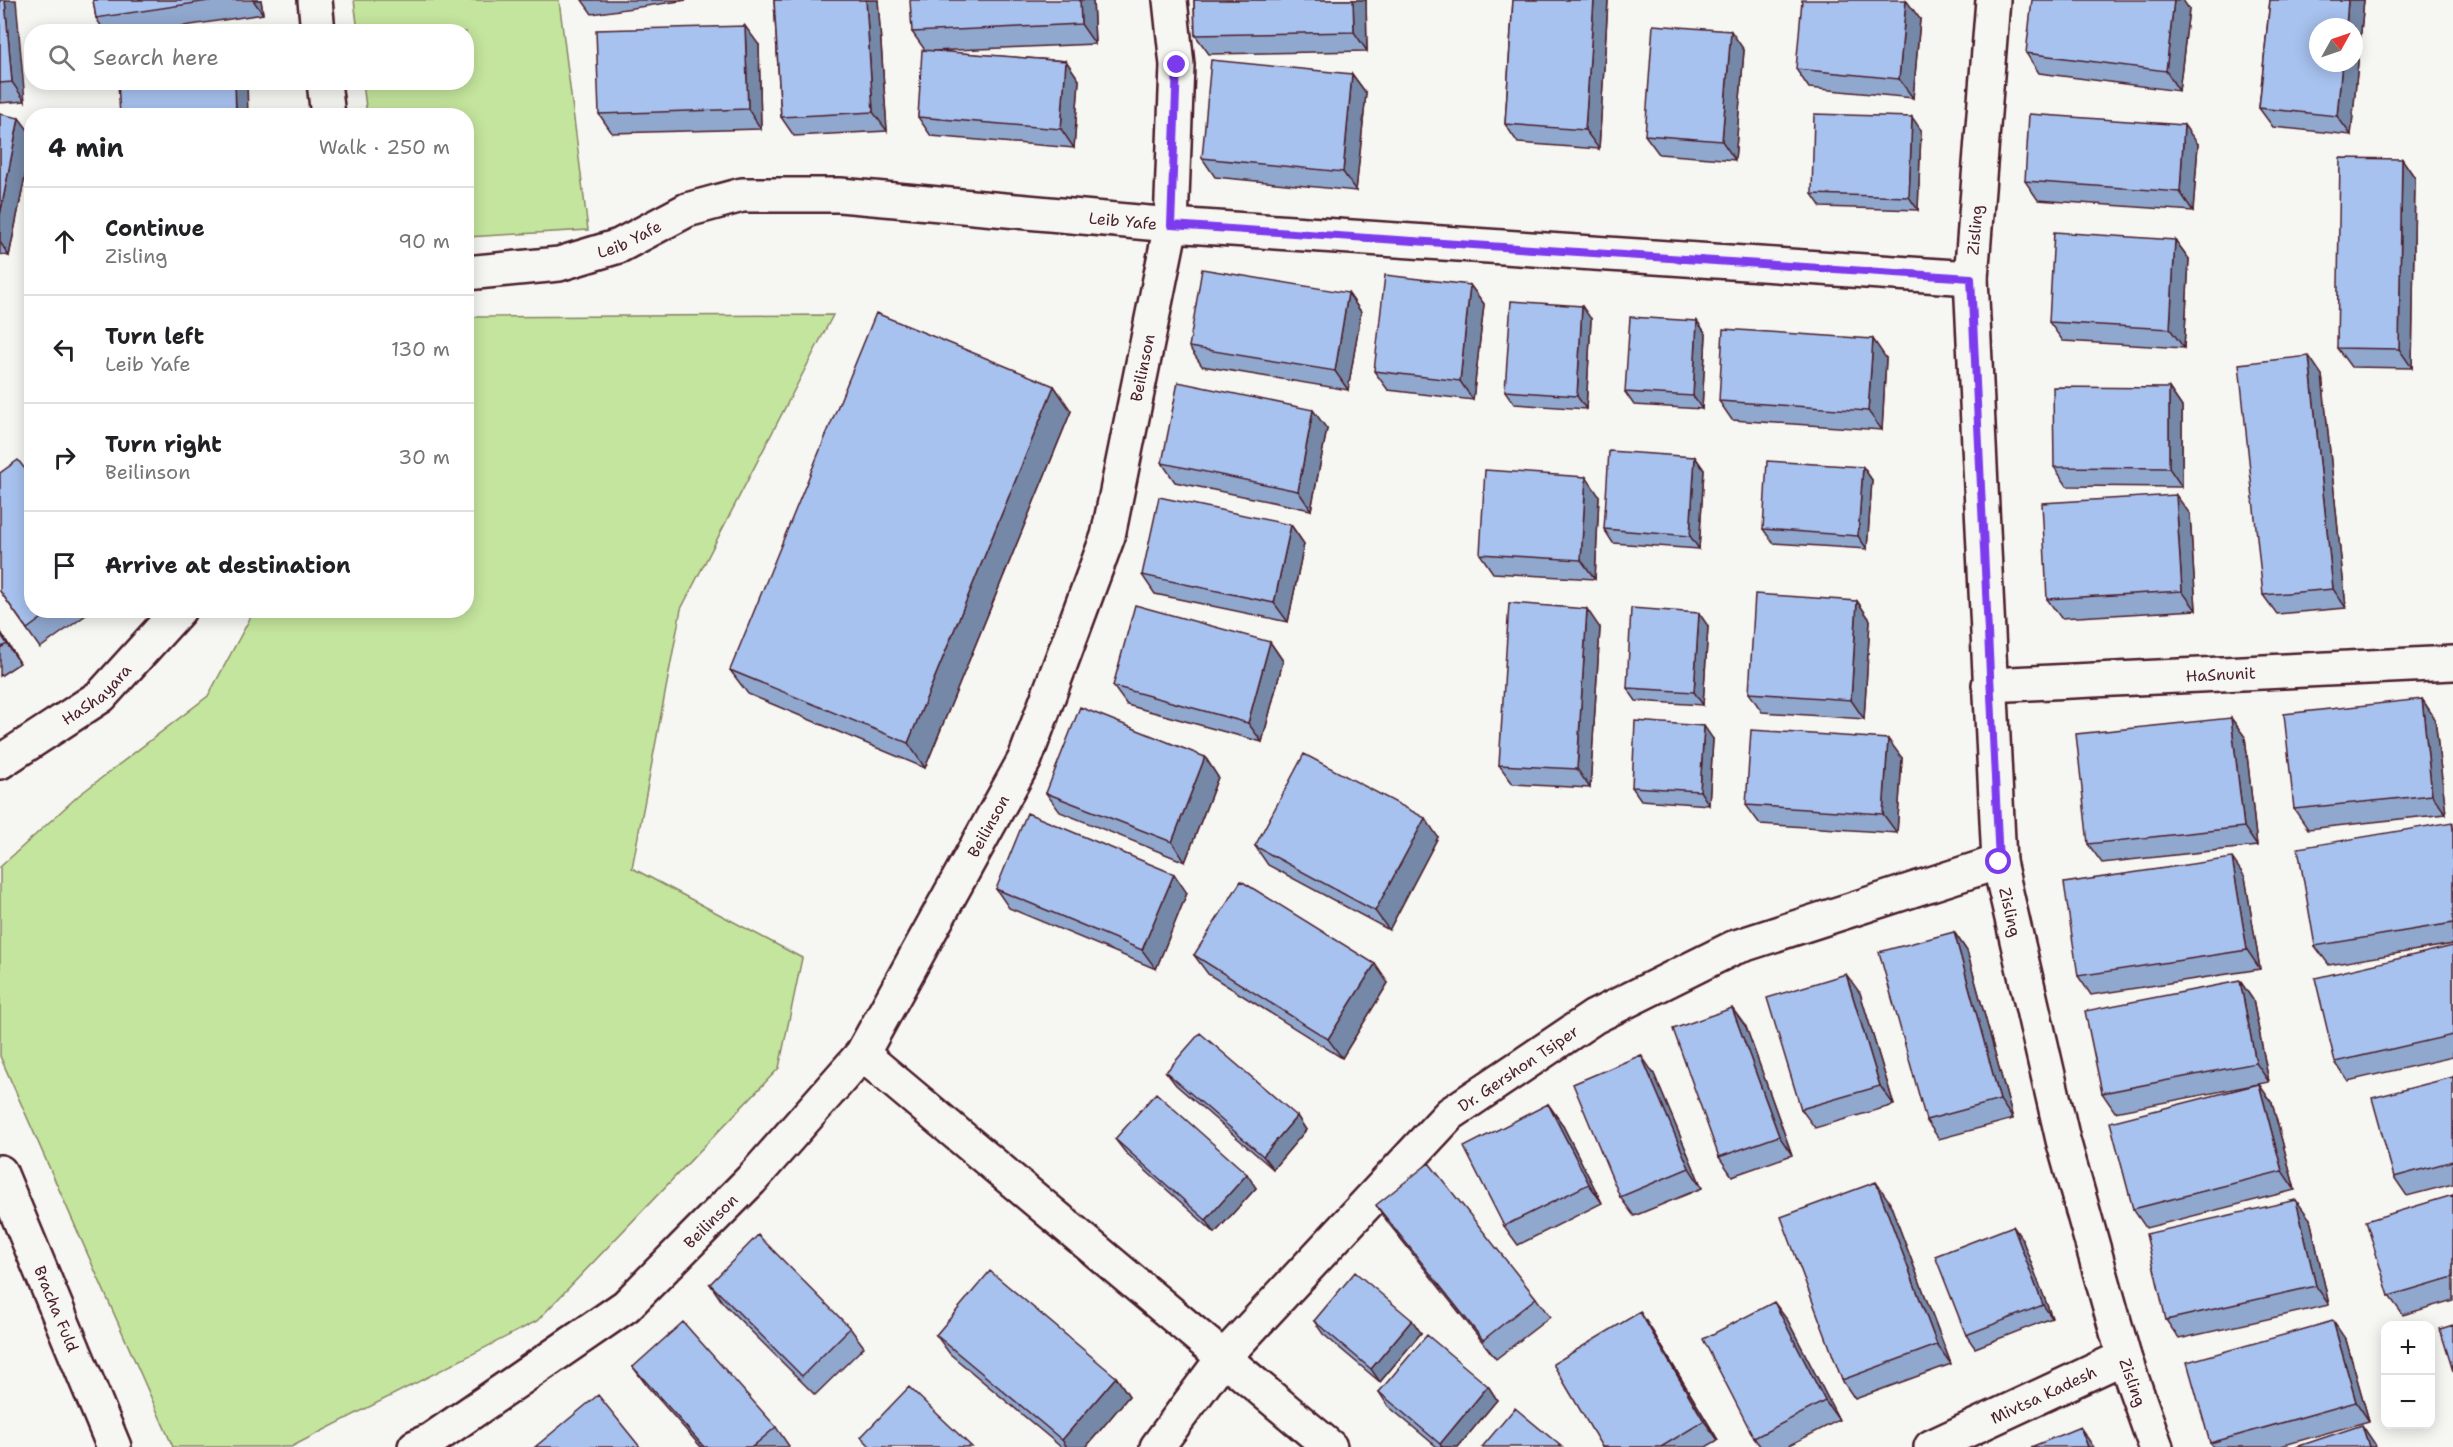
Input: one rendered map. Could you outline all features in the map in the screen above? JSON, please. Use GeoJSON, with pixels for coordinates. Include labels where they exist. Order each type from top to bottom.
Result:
{"type":"FeatureCollection","features":[{"type":"Feature","properties":{"kind":"street"},"geometry":{"type":"LineString","coordinates":[[315,0],[317,24]]}},
{"type":"Feature","properties":{"kind":"street","name":"Beilinson"},"geometry":{"type":"LineString","coordinates":[[415,1447],[430,1440],[626,1306],[751,1180],[862,1054],[1025,759],[1108,536],[1171,225],[1177,65],[1170,0]]}},
{"type":"Feature","properties":{"kind":"street","name":"Zisling"},"geometry":{"type":"LineString","coordinates":[[1993,0],[1971,278],[1999,862],[2063,1140],[2124,1357],[2156,1447]]}},
{"type":"Feature","properties":{"kind":"street"},"geometry":{"type":"LineString","coordinates":[[325,90],[327,108]]}},
{"type":"Feature","properties":{"kind":"street","name":"Leib Yafe"},"geometry":{"type":"LineString","coordinates":[[474,272],[559,264],[619,246],[687,210],[742,195],[840,195],[1171,225],[1971,278]]}},
{"type":"Feature","properties":{"kind":"street","name":"HaShayara"},"geometry":{"type":"LineString","coordinates":[[0,762],[101,696],[172,618]]}},
{"type":"Feature","properties":{"kind":"street","name":"HaSnunit"},"geometry":{"type":"LineString","coordinates":[[1989,685],[2453,663]]}},
{"type":"Feature","properties":{"kind":"street","name":"Dr. Gershon Tsiper"},"geometry":{"type":"LineString","coordinates":[[1156,1447],[1223,1358],[1450,1114],[1594,1017],[1733,948],[1999,862]]}},
{"type":"Feature","properties":{"kind":"street"},"geometry":{"type":"LineString","coordinates":[[862,1054],[1330,1447]]}},
{"type":"Feature","properties":{"kind":"street","name":"Bracha Fuld"},"geometry":{"type":"LineString","coordinates":[[0,1172],[114,1447]]}},
{"type":"Feature","properties":{"kind":"street","name":"Mivtsa Kadesh"},"geometry":{"type":"LineString","coordinates":[[1931,1447],[2124,1357]]}},
{"type":"Feature","properties":{"kind":"green space"},"geometry":{"type":"Polygon","coordinates":[[[354,0],[559,0],[588,230],[474,237],[474,108],[366,108],[364,90],[474,90],[474,24],[357,24],[354,0]]]}},
{"type":"Feature","properties":{"kind":"green space"},"geometry":{"type":"Polygon","coordinates":[[[833,315],[681,609],[632,868],[802,958],[779,1068],[537,1321],[291,1447],[173,1447],[0,1056],[0,867],[78,796],[208,696],[250,618],[474,618],[474,317],[833,315]]]}},
{"type":"Feature","properties":{"kind":"building"},"geometry":{"type":"Polygon","coordinates":[[[0,0],[5,0],[12,82],[0,83],[0,0]]]}},
{"type":"Feature","properties":{"kind":"building"},"geometry":{"type":"Polygon","coordinates":[[[93,0],[215,0],[96,18],[93,0]]]}},
{"type":"Feature","properties":{"kind":"building"},"geometry":{"type":"Polygon","coordinates":[[[774,0],[866,0],[873,112],[781,117],[774,0]]]}},
{"type":"Feature","properties":{"kind":"building"},"geometry":{"type":"Polygon","coordinates":[[[910,0],[1080,0],[1081,24],[912,32],[910,0]]]}},
{"type":"Feature","properties":{"kind":"building"},"geometry":{"type":"Polygon","coordinates":[[[1194,0],[1353,0],[1354,32],[1195,35],[1194,0]]]}},
{"type":"Feature","properties":{"kind":"building"},"geometry":{"type":"Polygon","coordinates":[[[1513,0],[1594,0],[1585,130],[1505,124],[1513,0]]]}},
{"type":"Feature","properties":{"kind":"building"},"geometry":{"type":"Polygon","coordinates":[[[1802,0],[1906,0],[1899,79],[1796,69],[1802,0]]]}},
{"type":"Feature","properties":{"kind":"building"},"geometry":{"type":"Polygon","coordinates":[[[2032,0],[2174,0],[2166,71],[2026,53],[2032,0]]]}},
{"type":"Feature","properties":{"kind":"building"},"geometry":{"type":"Polygon","coordinates":[[[2270,0],[2348,0],[2347,18],[2309,18],[2309,72],[2341,72],[2337,116],[2259,108],[2270,0]]]}},
{"type":"Feature","properties":{"kind":"building"},"geometry":{"type":"Polygon","coordinates":[[[1653,25],[1731,31],[1722,141],[1645,135],[1653,25]]]}},
{"type":"Feature","properties":{"kind":"building"},"geometry":{"type":"Polygon","coordinates":[[[745,26],[748,109],[599,114],[596,30],[745,26]]]}},
{"type":"Feature","properties":{"kind":"building"},"geometry":{"type":"Polygon","coordinates":[[[922,50],[1066,61],[1061,129],[918,117],[922,50]]]}},
{"type":"Feature","properties":{"kind":"building"},"geometry":{"type":"Polygon","coordinates":[[[1211,60],[1352,74],[1343,172],[1202,158],[1211,60]]]}},
{"type":"Feature","properties":{"kind":"building"},"geometry":{"type":"Polygon","coordinates":[[[118,90],[235,90],[236,108],[120,108],[118,90]]]}},
{"type":"Feature","properties":{"kind":"building"},"geometry":{"type":"Polygon","coordinates":[[[0,114],[19,118],[0,215],[0,114]]]}},
{"type":"Feature","properties":{"kind":"building"},"geometry":{"type":"Polygon","coordinates":[[[1814,114],[1912,117],[1909,197],[1812,194],[1814,114]]]}},
{"type":"Feature","properties":{"kind":"building"},"geometry":{"type":"Polygon","coordinates":[[[2029,114],[2184,125],[2180,192],[2025,181],[2029,114]]]}},
{"type":"Feature","properties":{"kind":"building"},"geometry":{"type":"Polygon","coordinates":[[[2340,158],[2402,159],[2399,349],[2337,348],[2340,158]]]}},
{"type":"Feature","properties":{"kind":"building"},"geometry":{"type":"Polygon","coordinates":[[[2054,232],[2175,240],[2170,329],[2049,322],[2054,232]]]}},
{"type":"Feature","properties":{"kind":"building"},"geometry":{"type":"Polygon","coordinates":[[[1202,269],[1348,293],[1335,371],[1189,347],[1202,269]]]}},
{"type":"Feature","properties":{"kind":"building"},"geometry":{"type":"Polygon","coordinates":[[[1385,275],[1470,285],[1460,381],[1374,371],[1385,275]]]}},
{"type":"Feature","properties":{"kind":"building"},"geometry":{"type":"Polygon","coordinates":[[[1511,301],[1582,306],[1577,396],[1505,391],[1511,301]]]}},
{"type":"Feature","properties":{"kind":"building"},"geometry":{"type":"Polygon","coordinates":[[[876,313],[1054,386],[908,743],[730,670],[876,313]]]}},
{"type":"Feature","properties":{"kind":"building"},"geometry":{"type":"Polygon","coordinates":[[[1630,317],[1697,321],[1693,396],[1625,392],[1630,317]]]}},
{"type":"Feature","properties":{"kind":"building"},"geometry":{"type":"Polygon","coordinates":[[[1723,329],[1873,339],[1868,411],[1719,401],[1723,329]]]}},
{"type":"Feature","properties":{"kind":"building"},"geometry":{"type":"Polygon","coordinates":[[[2309,356],[2333,589],[2263,595],[2239,364],[2309,356]]]}},
{"type":"Feature","properties":{"kind":"building"},"geometry":{"type":"Polygon","coordinates":[[[1178,382],[1313,410],[1298,491],[1162,463],[1178,382]]]}},
{"type":"Feature","properties":{"kind":"building"},"geometry":{"type":"Polygon","coordinates":[[[2053,387],[2169,388],[2169,468],[2054,467],[2053,387]]]}},
{"type":"Feature","properties":{"kind":"building"},"geometry":{"type":"Polygon","coordinates":[[[1609,451],[1695,457],[1690,536],[1604,529],[1609,451]]]}},
{"type":"Feature","properties":{"kind":"building"},"geometry":{"type":"Polygon","coordinates":[[[18,460],[24,468],[24,618],[42,618],[27,629],[0,591],[0,473],[18,460]]]}},
{"type":"Feature","properties":{"kind":"building"},"geometry":{"type":"Polygon","coordinates":[[[1767,461],[1863,467],[1858,536],[1763,529],[1767,461]]]}},
{"type":"Feature","properties":{"kind":"building"},"geometry":{"type":"Polygon","coordinates":[[[1485,470],[1586,477],[1581,560],[1480,554],[1485,470]]]}},
{"type":"Feature","properties":{"kind":"building"},"geometry":{"type":"Polygon","coordinates":[[[2176,495],[2182,591],[2047,599],[2042,503],[2176,495]]]}},
{"type":"Feature","properties":{"kind":"building"},"geometry":{"type":"Polygon","coordinates":[[[1159,497],[1291,525],[1274,603],[1142,575],[1159,497]]]}},
{"type":"Feature","properties":{"kind":"building"},"geometry":{"type":"Polygon","coordinates":[[[1755,594],[1857,601],[1851,700],[1749,693],[1755,594]]]}},
{"type":"Feature","properties":{"kind":"building"},"geometry":{"type":"Polygon","coordinates":[[[1509,603],[1587,609],[1577,769],[1499,765],[1509,603]]]}},
{"type":"Feature","properties":{"kind":"building"},"geometry":{"type":"Polygon","coordinates":[[[1135,605],[1270,642],[1248,723],[1113,686],[1135,605]]]}},
{"type":"Feature","properties":{"kind":"building"},"geometry":{"type":"Polygon","coordinates":[[[1631,608],[1699,613],[1694,692],[1627,688],[1631,608]]]}},
{"type":"Feature","properties":{"kind":"building"},"geometry":{"type":"Polygon","coordinates":[[[0,633],[7,644],[0,648],[0,633]]]}},
{"type":"Feature","properties":{"kind":"building"},"geometry":{"type":"Polygon","coordinates":[[[2422,699],[2432,795],[2294,809],[2284,714],[2422,699]]]}},
{"type":"Feature","properties":{"kind":"building"},"geometry":{"type":"Polygon","coordinates":[[[1080,707],[1205,757],[1172,842],[1046,793],[1080,707]]]}},
{"type":"Feature","properties":{"kind":"building"},"geometry":{"type":"Polygon","coordinates":[[[2231,718],[2244,827],[2088,844],[2076,734],[2231,718]]]}},
{"type":"Feature","properties":{"kind":"building"},"geometry":{"type":"Polygon","coordinates":[[[1635,721],[1704,726],[1700,791],[1632,787],[1635,721]]]}},
{"type":"Feature","properties":{"kind":"building"},"geometry":{"type":"Polygon","coordinates":[[[1751,730],[1888,739],[1883,814],[1746,805],[1751,730]]]}},
{"type":"Feature","properties":{"kind":"building"},"geometry":{"type":"Polygon","coordinates":[[[1304,754],[1425,818],[1375,911],[1255,846],[1304,754]]]}},
{"type":"Feature","properties":{"kind":"building"},"geometry":{"type":"Polygon","coordinates":[[[1027,813],[1174,874],[1142,950],[996,889],[1027,813]]]}},
{"type":"Feature","properties":{"kind":"building"},"geometry":{"type":"Polygon","coordinates":[[[2452,822],[2453,923],[2315,946],[2298,848],[2452,822]]]}},
{"type":"Feature","properties":{"kind":"building"},"geometry":{"type":"Polygon","coordinates":[[[2232,858],[2247,950],[2078,976],[2064,883],[2232,858]]]}},
{"type":"Feature","properties":{"kind":"building"},"geometry":{"type":"Polygon","coordinates":[[[1241,881],[1375,964],[1328,1039],[1194,955],[1241,881]]]}},
{"type":"Feature","properties":{"kind":"building"},"geometry":{"type":"Polygon","coordinates":[[[1954,932],[2000,1100],[1926,1120],[1879,952],[1954,932]]]}},
{"type":"Feature","properties":{"kind":"building"},"geometry":{"type":"Polygon","coordinates":[[[2453,946],[2453,1035],[2335,1062],[2315,978],[2453,946]]]}},
{"type":"Feature","properties":{"kind":"building"},"geometry":{"type":"Polygon","coordinates":[[[1846,974],[1880,1086],[1801,1109],[1767,998],[1846,974]]]}},
{"type":"Feature","properties":{"kind":"building"},"geometry":{"type":"Polygon","coordinates":[[[2240,981],[2256,1063],[2102,1093],[2085,1011],[2240,981]]]}},
{"type":"Feature","properties":{"kind":"building"},"geometry":{"type":"Polygon","coordinates":[[[1732,1008],[1779,1136],[1719,1157],[1673,1029],[1732,1008]]]}},
{"type":"Feature","properties":{"kind":"building"},"geometry":{"type":"Polygon","coordinates":[[[1200,1033],[1297,1116],[1263,1156],[1166,1072],[1200,1033]]]}},
{"type":"Feature","properties":{"kind":"building"},"geometry":{"type":"Polygon","coordinates":[[[1641,1055],[1689,1168],[1620,1197],[1573,1084],[1641,1055]]]}},
{"type":"Feature","properties":{"kind":"building"},"geometry":{"type":"Polygon","coordinates":[[[2453,1077],[2453,1161],[2394,1177],[2372,1098],[2453,1077]]]}},
{"type":"Feature","properties":{"kind":"building"},"geometry":{"type":"Polygon","coordinates":[[[2259,1084],[2282,1171],[2133,1209],[2110,1122],[2259,1084]]]}},
{"type":"Feature","properties":{"kind":"building"},"geometry":{"type":"Polygon","coordinates":[[[1156,1093],[1247,1174],[1206,1220],[1115,1139],[1156,1093]]]}},
{"type":"Feature","properties":{"kind":"building"},"geometry":{"type":"Polygon","coordinates":[[[1548,1104],[1589,1184],[1504,1226],[1464,1147],[1548,1104]]]}},
{"type":"Feature","properties":{"kind":"building"},"geometry":{"type":"Polygon","coordinates":[[[1429,1163],[1536,1298],[1483,1340],[1376,1205],[1429,1163]]]}},
{"type":"Feature","properties":{"kind":"building"},"geometry":{"type":"Polygon","coordinates":[[[1876,1182],[1937,1345],[1842,1380],[1781,1217],[1876,1182]]]}},
{"type":"Feature","properties":{"kind":"building"},"geometry":{"type":"Polygon","coordinates":[[[2453,1195],[2453,1277],[2389,1296],[2366,1221],[2453,1195]]]}},
{"type":"Feature","properties":{"kind":"building"},"geometry":{"type":"Polygon","coordinates":[[[2296,1200],[2316,1286],[2166,1320],[2146,1234],[2296,1200]]]}},
{"type":"Feature","properties":{"kind":"building"},"geometry":{"type":"Polygon","coordinates":[[[2013,1226],[2043,1305],[1966,1335],[1935,1256],[2013,1226]]]}},
{"type":"Feature","properties":{"kind":"building"},"geometry":{"type":"Polygon","coordinates":[[[758,1235],[850,1328],[802,1376],[710,1284],[758,1235]]]}},
{"type":"Feature","properties":{"kind":"building"},"geometry":{"type":"Polygon","coordinates":[[[990,1271],[1116,1377],[1062,1440],[936,1335],[990,1271]]]}},
{"type":"Feature","properties":{"kind":"building"},"geometry":{"type":"Polygon","coordinates":[[[1355,1272],[1412,1320],[1371,1369],[1314,1321],[1355,1272]]]}},
{"type":"Feature","properties":{"kind":"building"},"geometry":{"type":"Polygon","coordinates":[[[1774,1302],[1825,1401],[1754,1438],[1703,1339],[1774,1302]]]}},
{"type":"Feature","properties":{"kind":"building"},"geometry":{"type":"Polygon","coordinates":[[[1640,1312],[1704,1421],[1661,1447],[1602,1447],[1553,1364],[1640,1312]]]}},
{"type":"Feature","properties":{"kind":"building"},"geometry":{"type":"Polygon","coordinates":[[[2333,1321],[2356,1402],[2210,1443],[2187,1362],[2333,1321]]]}},
{"type":"Feature","properties":{"kind":"building"},"geometry":{"type":"Polygon","coordinates":[[[683,1322],[776,1427],[752,1447],[704,1447],[633,1367],[683,1322]]]}},
{"type":"Feature","properties":{"kind":"building"},"geometry":{"type":"Polygon","coordinates":[[[2453,1325],[2453,1371],[2440,1329],[2453,1325]]]}},
{"type":"Feature","properties":{"kind":"building"},"geometry":{"type":"Polygon","coordinates":[[[1427,1335],[1488,1386],[1440,1444],[1379,1392],[1427,1335]]]}},
{"type":"Feature","properties":{"kind":"building"},"geometry":{"type":"Polygon","coordinates":[[[909,1387],[972,1447],[871,1447],[861,1437],[909,1387]]]}},
{"type":"Feature","properties":{"kind":"building"},"geometry":{"type":"Polygon","coordinates":[[[598,1395],[640,1447],[535,1447],[598,1395]]]}},
{"type":"Feature","properties":{"kind":"building"},"geometry":{"type":"Polygon","coordinates":[[[1515,1408],[1562,1447],[1482,1447],[1515,1408]]]}},
{"type":"Feature","properties":{"kind":"building"},"geometry":{"type":"Polygon","coordinates":[[[2362,1425],[2369,1447],[2296,1447],[2362,1425]]]}},
{"type":"Feature","properties":{"kind":"building"},"geometry":{"type":"Polygon","coordinates":[[[2080,1427],[2088,1447],[2031,1447],[2080,1427]]]}},
{"type":"Feature","properties":{"kind":"route"},"geometry":{"type":"LineString","coordinates":[[1177,65],[1171,225],[1971,278],[1999,862]]}}]}
